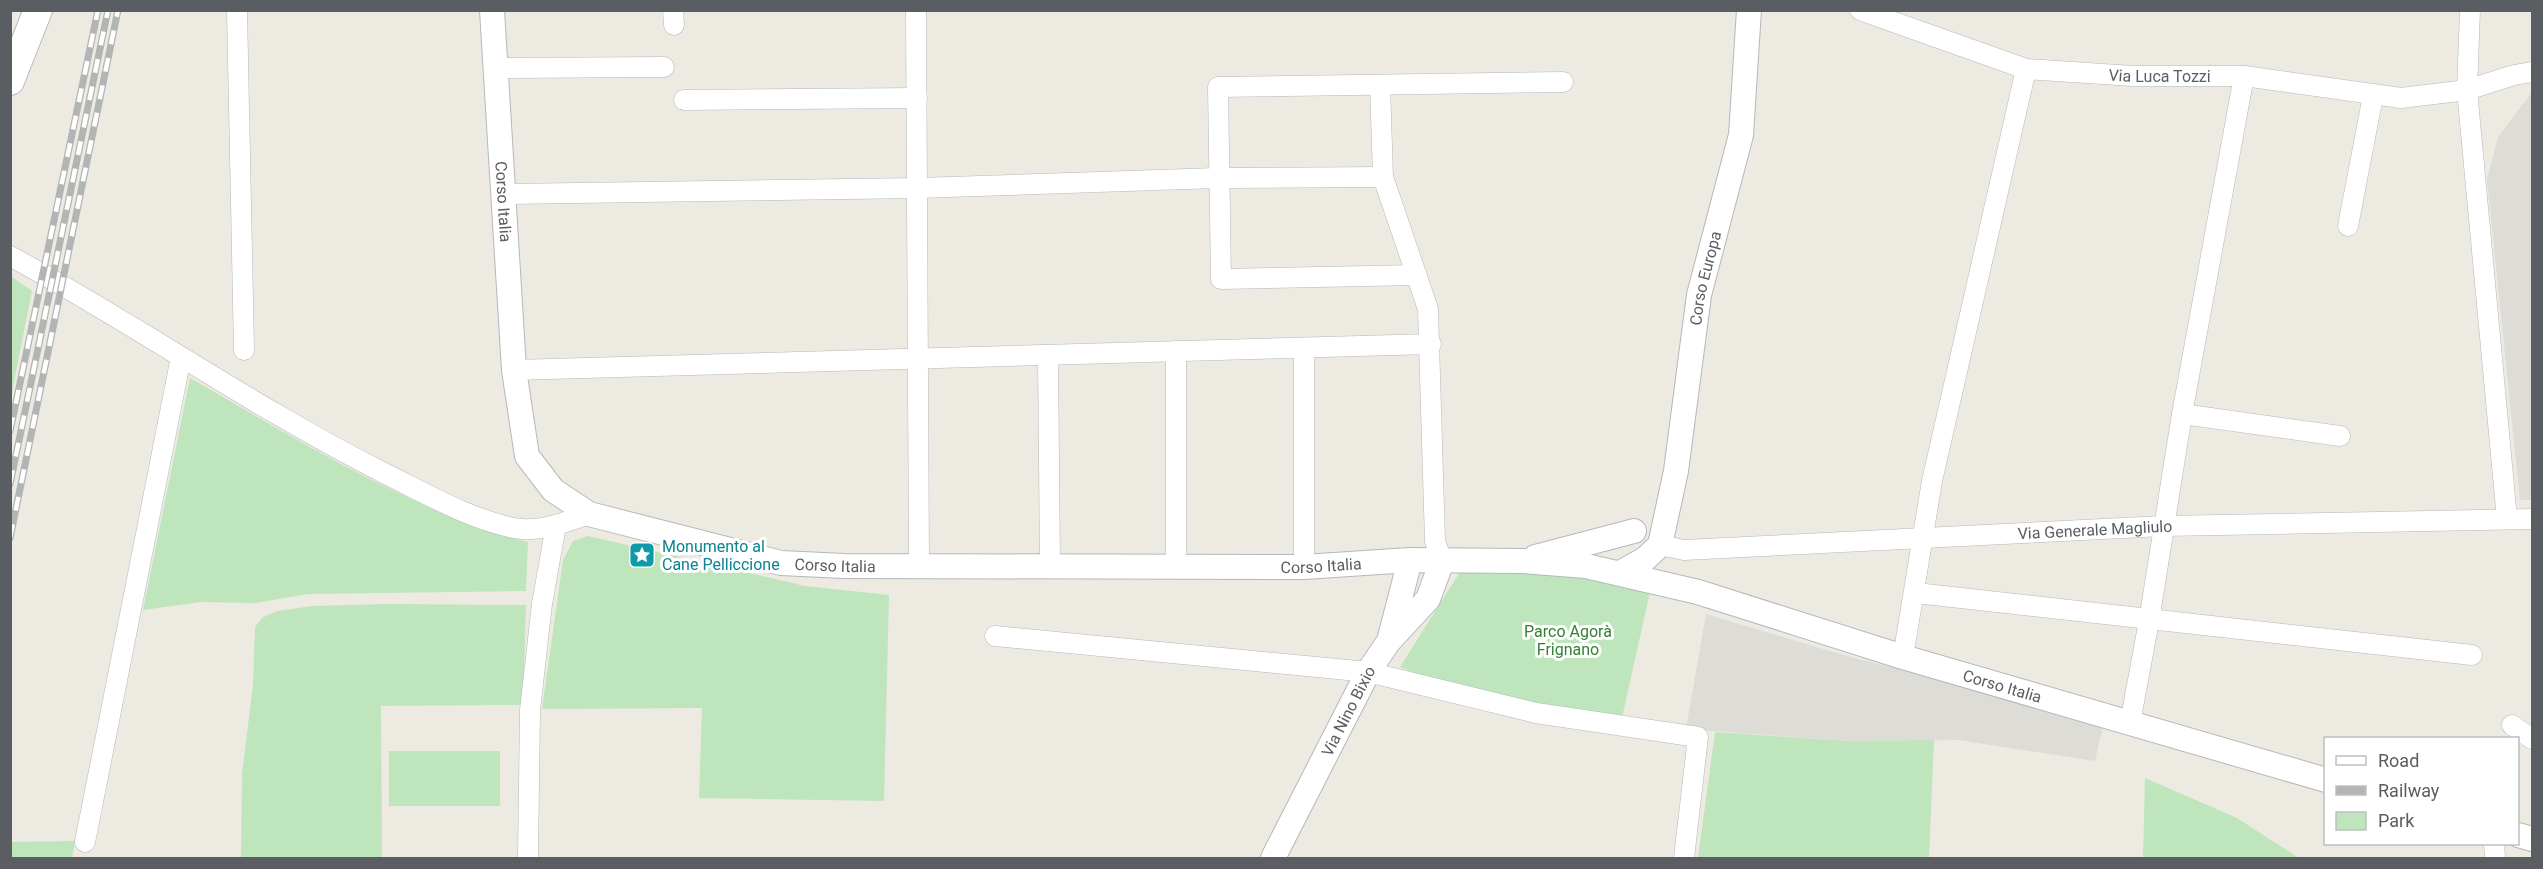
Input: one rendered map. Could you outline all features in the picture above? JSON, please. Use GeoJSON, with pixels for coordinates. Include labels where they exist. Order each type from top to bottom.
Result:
{"type":"FeatureCollection","features":[{"type":"Feature","properties":{"kind":"main road"},"geometry":{"type":"LineString","coordinates":[[10,81],[38,10]]}},
{"type":"Feature","properties":{"kind":"street"},"geometry":{"type":"LineString","coordinates":[[237,10],[244,350]]}},
{"type":"Feature","properties":{"kind":"street","name":"Corso Italia"},"geometry":{"type":"LineString","coordinates":[[492,10],[514,370],[527,456],[553,490],[589,514],[781,563],[920,566],[1304,567],[1410,560],[1522,561],[1620,573],[1680,588],[1903,657],[2324,780]]}},
{"type":"Feature","properties":{"kind":"street"},"geometry":{"type":"LineString","coordinates":[[916,10],[920,566]]}},
{"type":"Feature","properties":{"kind":"street","name":"Corso Europa"},"geometry":{"type":"LineString","coordinates":[[1667,510],[1676,471],[1699,295],[1741,135],[1749,10]]}},
{"type":"Feature","properties":{"kind":"street","name":"Via Luca Tozzi"},"geometry":{"type":"LineString","coordinates":[[1860,10],[2026,69],[2133,76],[2244,76],[2373,96],[2426,97],[2467,90],[2523,74]]}},
{"type":"Feature","properties":{"kind":"street"},"geometry":{"type":"LineString","coordinates":[[2470,10],[2467,90],[2507,519]]}},
{"type":"Feature","properties":{"kind":"street"},"geometry":{"type":"LineString","coordinates":[[2523,74],[2532,55]]}},
{"type":"Feature","properties":{"kind":"street"},"geometry":{"type":"LineString","coordinates":[[494,68],[664,67]]}},
{"type":"Feature","properties":{"kind":"street"},"geometry":{"type":"LineString","coordinates":[[1903,657],[1916,593],[1932,481],[2026,69]]}},
{"type":"Feature","properties":{"kind":"street"},"geometry":{"type":"LineString","coordinates":[[2130,723],[2149,621],[2182,414],[2244,76]]}},
{"type":"Feature","properties":{"kind":"street"},"geometry":{"type":"LineString","coordinates":[[1417,275],[1221,279],[1217,178],[1218,87],[1563,82]]}},
{"type":"Feature","properties":{"kind":"street"},"geometry":{"type":"LineString","coordinates":[[1380,85],[1383,177],[1428,309],[1431,344],[1435,541],[1442,561],[1428,599],[1389,641]]}},
{"type":"Feature","properties":{"kind":"street"},"geometry":{"type":"LineString","coordinates":[[2348,226],[2373,96]]}},
{"type":"Feature","properties":{"kind":"street"},"geometry":{"type":"LineString","coordinates":[[684,100],[917,98]]}},
{"type":"Feature","properties":{"kind":"street"},"geometry":{"type":"LineString","coordinates":[[503,194],[918,188],[1217,178],[1383,177]]}},
{"type":"Feature","properties":{"kind":"street"},"geometry":{"type":"LineString","coordinates":[[10,256],[365,463],[487,520],[516,528],[542,528],[589,514]]}},
{"type":"Feature","properties":{"kind":"street"},"geometry":{"type":"LineString","coordinates":[[514,370],[1431,344]]}},
{"type":"Feature","properties":{"kind":"street"},"geometry":{"type":"LineString","coordinates":[[1304,567],[1305,348]]}},
{"type":"Feature","properties":{"kind":"street"},"geometry":{"type":"LineString","coordinates":[[1176,351],[1176,567]]}},
{"type":"Feature","properties":{"kind":"street"},"geometry":{"type":"LineString","coordinates":[[1048,355],[1050,566]]}},
{"type":"Feature","properties":{"kind":"street"},"geometry":{"type":"LineString","coordinates":[[85,842],[181,357]]}},
{"type":"Feature","properties":{"kind":"street"},"geometry":{"type":"LineString","coordinates":[[2182,414],[2340,436]]}},
{"type":"Feature","properties":{"kind":"street"},"geometry":{"type":"LineString","coordinates":[[1522,561],[1634,531],[1667,510]]}},
{"type":"Feature","properties":{"kind":"street"},"geometry":{"type":"LineString","coordinates":[[1667,510],[1660,545],[1666,566],[1680,588]]}},
{"type":"Feature","properties":{"kind":"street","name":"Via Generale Magliulo"},"geometry":{"type":"LineString","coordinates":[[1660,545],[1684,550],[2163,526],[2532,519]]}},
{"type":"Feature","properties":{"kind":"street"},"geometry":{"type":"LineString","coordinates":[[528,858],[530,710],[542,604],[556,525]]}},
{"type":"Feature","properties":{"kind":"street"},"geometry":{"type":"LineString","coordinates":[[1620,573],[1621,550],[1634,531]]}},
{"type":"Feature","properties":{"kind":"street"},"geometry":{"type":"LineString","coordinates":[[1620,573],[1645,559],[1660,545]]}},
{"type":"Feature","properties":{"kind":"street","name":"Via Nino Bixio"},"geometry":{"type":"LineString","coordinates":[[1273,858],[1368,672],[1389,641],[1410,560]]}},
{"type":"Feature","properties":{"kind":"street"},"geometry":{"type":"LineString","coordinates":[[1916,593],[2149,621],[2472,655]]}},
{"type":"Feature","properties":{"kind":"street"},"geometry":{"type":"LineString","coordinates":[[995,636],[1368,672],[1536,713],[1698,737],[1684,858]]}},
{"type":"Feature","properties":{"kind":"street"},"geometry":{"type":"LineString","coordinates":[[2512,725],[2532,739]]}},
{"type":"Feature","properties":{"kind":"shaded area"},"geometry":{"type":"Polygon","coordinates":[[[2532,92],[2532,500],[2520,500],[2487,179],[2498,137],[2532,92]]]}},
{"type":"Feature","properties":{"kind":"shaded area"},"geometry":{"type":"Polygon","coordinates":[[[1706,614],[1843,655],[2104,721],[2095,761],[1958,740],[1848,741],[1686,729],[1706,614]]]}},
{"type":"Feature","properties":{"kind":"green space"},"geometry":{"type":"Polygon","coordinates":[[[12,277],[32,291],[11,397],[10,284],[12,277]]]}},
{"type":"Feature","properties":{"kind":"green space"},"geometry":{"type":"Polygon","coordinates":[[[190,378],[354,471],[397,492],[483,528],[528,542],[526,591],[308,594],[255,603],[201,602],[143,610],[190,378]]]}},
{"type":"Feature","properties":{"kind":"green space"},"geometry":{"type":"Polygon","coordinates":[[[588,536],[805,586],[889,595],[884,801],[699,798],[702,708],[542,709],[563,560],[573,541],[588,536]]]}},
{"type":"Feature","properties":{"kind":"green space","name":"Parco Agorà Frignano"},"geometry":{"type":"Polygon","coordinates":[[[1463,567],[1585,574],[1650,592],[1621,722],[1425,677],[1400,667],[1463,567]]]}},
{"type":"Feature","properties":{"kind":"green space"},"geometry":{"type":"Polygon","coordinates":[[[526,605],[523,705],[381,706],[382,858],[241,858],[242,774],[253,685],[255,627],[262,618],[277,611],[313,606],[526,605]]]}},
{"type":"Feature","properties":{"kind":"green space"},"geometry":{"type":"Polygon","coordinates":[[[1715,732],[1848,741],[1934,740],[1929,858],[1698,858],[1715,732]]]}},
{"type":"Feature","properties":{"kind":"green space"},"geometry":{"type":"Polygon","coordinates":[[[389,751],[500,751],[500,806],[389,806],[389,751]]]}},
{"type":"Feature","properties":{"kind":"green space"},"geometry":{"type":"Polygon","coordinates":[[[2145,778],[2237,818],[2299,858],[2143,858],[2145,778]]]}},
{"type":"Feature","properties":{"kind":"green space"},"geometry":{"type":"Polygon","coordinates":[[[75,841],[72,858],[11,858],[11,842],[75,841]]]}},
{"type":"Feature","properties":{"kind":"railway"},"geometry":{"type":"LineString","coordinates":[[10,431],[98,10]]}},
{"type":"Feature","properties":{"kind":"railway"},"geometry":{"type":"LineString","coordinates":[[10,484],[108,10]]}},
{"type":"Feature","properties":{"kind":"railway"},"geometry":{"type":"LineString","coordinates":[[10,538],[118,10]]}},
{"type":"Feature","properties":{"kind":"place","name":"Monumento al Cane Pelliccione"},"geometry":{"type":"Point","coordinates":[642,555]}}]}
